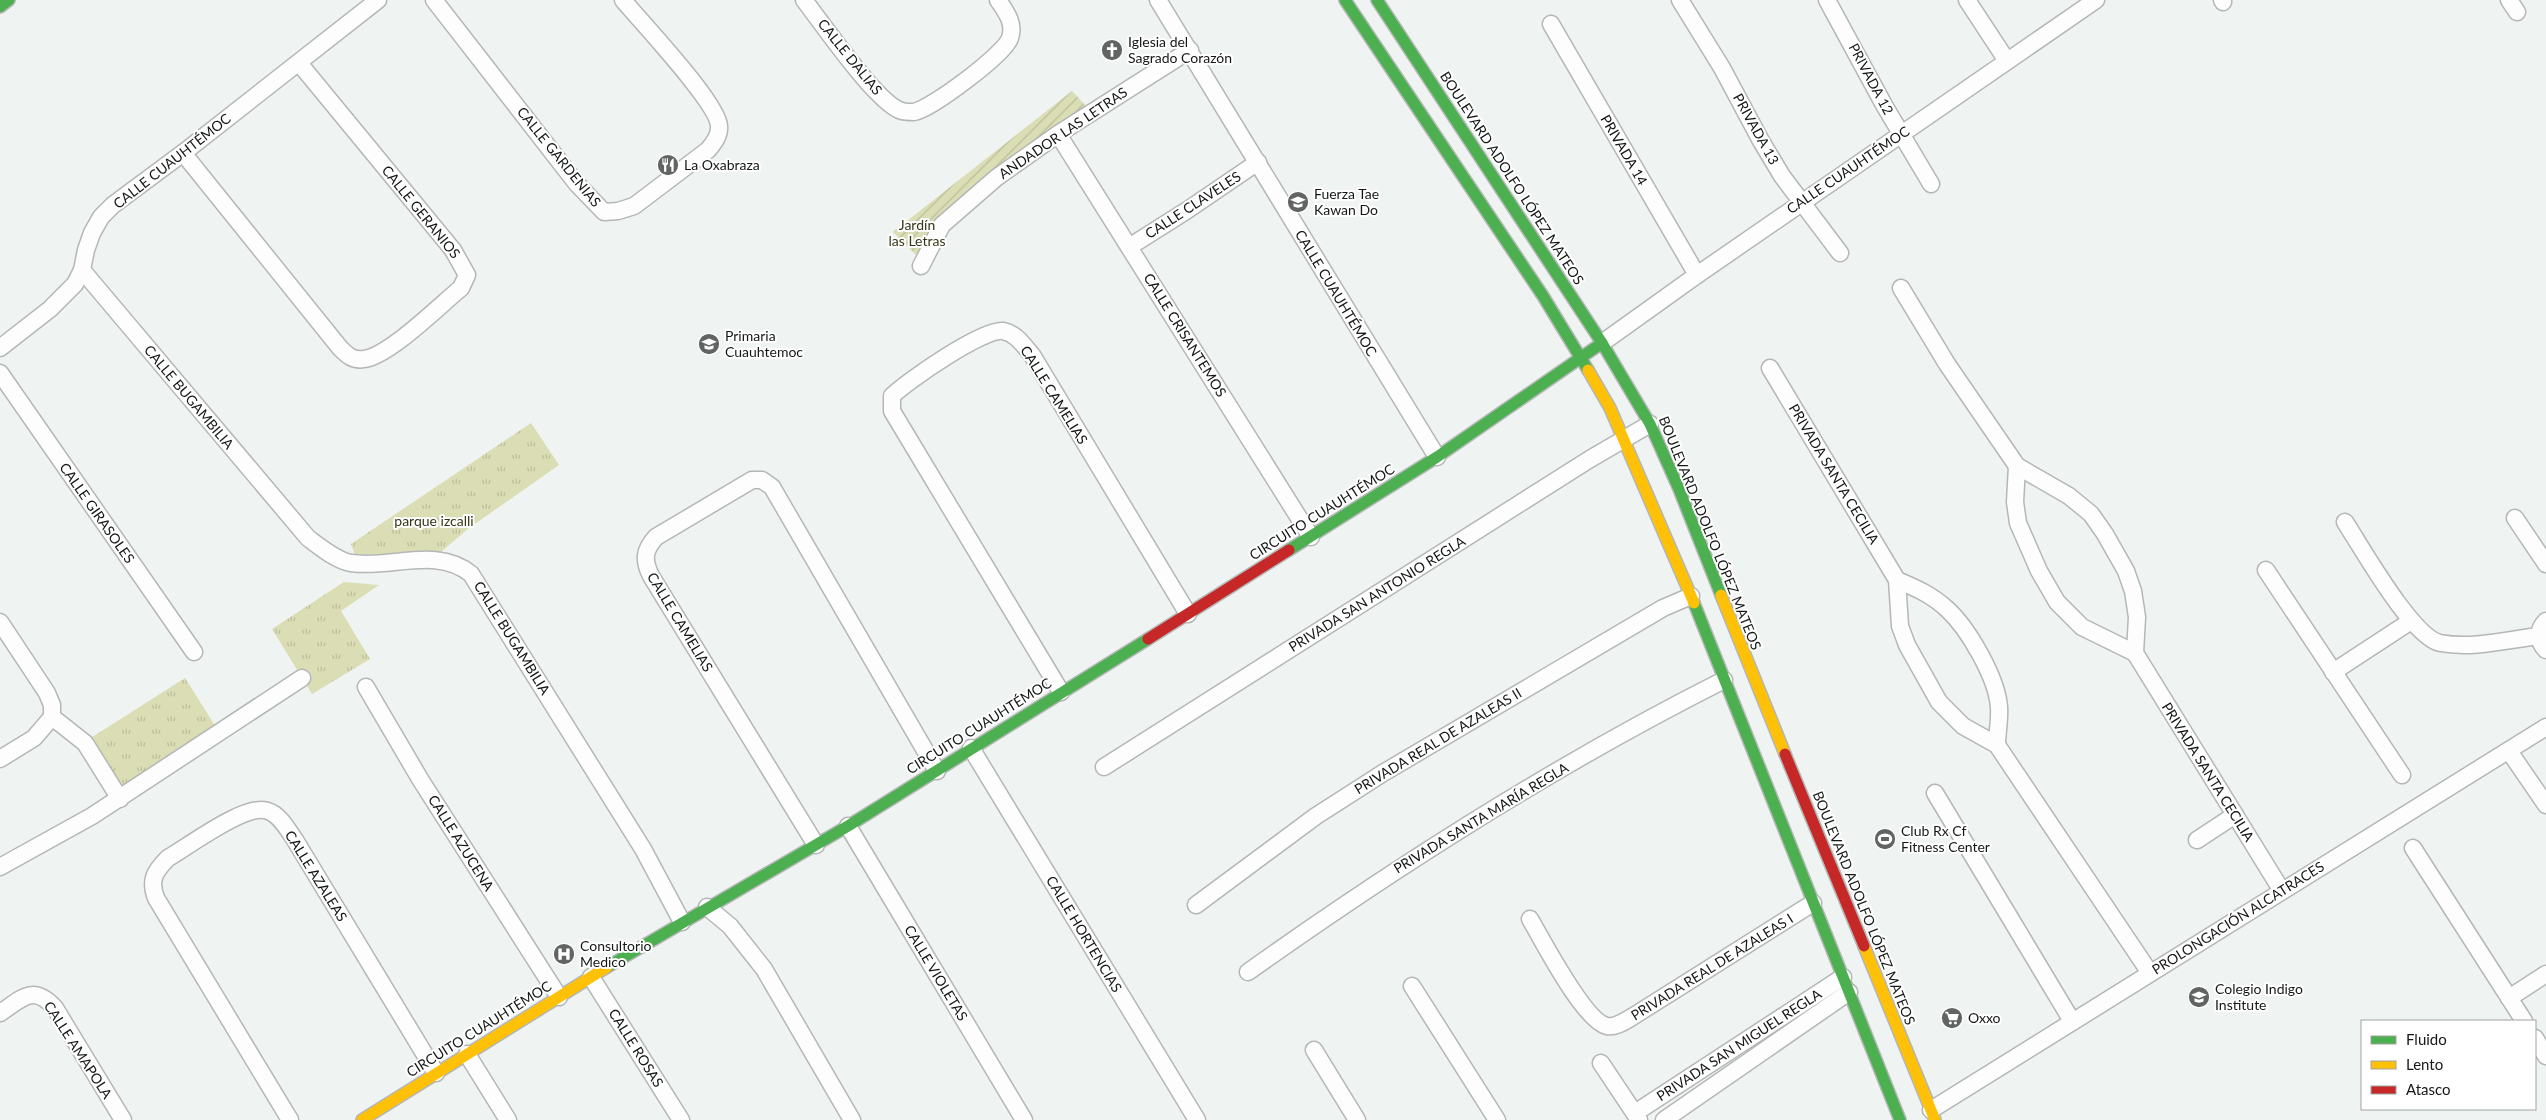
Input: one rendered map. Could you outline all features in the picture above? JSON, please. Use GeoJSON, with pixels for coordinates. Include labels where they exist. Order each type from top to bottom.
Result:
{"type":"FeatureCollection","features":[{"type":"Feature","properties":{"kind":"street"},"geometry":{"type":"LineString","coordinates":[[0,7],[9,0]]}},
{"type":"Feature","properties":{"kind":"street","name":"CALLE CUAUHTÉMOC"},"geometry":{"type":"LineString","coordinates":[[0,348],[65,296],[82,270],[86,250],[101,217],[113,205],[183,153],[378,0]]}},
{"type":"Feature","properties":{"kind":"street","name":"CALLE GARDENIAS"},"geometry":{"type":"LineString","coordinates":[[434,0],[591,202],[604,212],[618,211],[634,206],[708,150],[716,139],[719,126],[708,102],[623,0]]}},
{"type":"Feature","properties":{"kind":"street","name":"CALLE DALIAS"},"geometry":{"type":"LineString","coordinates":[[804,0],[875,89],[901,111],[913,112],[929,106],[951,91],[1000,52],[1009,40],[1012,28],[1008,16],[998,0]]}},
{"type":"Feature","properties":{"kind":"street","name":"CALLE CUAUHTÉMOC"},"geometry":{"type":"LineString","coordinates":[[1158,0],[1437,457]]}},
{"type":"Feature","properties":{"kind":"street"},"geometry":{"type":"LineString","coordinates":[[1346,0],[1582,358],[1610,408],[1691,596],[1900,1120]]}},
{"type":"Feature","properties":{"kind":"street","name":"BOULEVARD ADOLFO LÓPEZ MATEOS"},"geometry":{"type":"LineString","coordinates":[[1377,0],[1602,343],[1650,424],[1679,489],[1743,653],[1933,1115]]}},
{"type":"Feature","properties":{"kind":"street","name":"PRIVADA 13"},"geometry":{"type":"LineString","coordinates":[[1680,0],[1722,68],[1760,141],[1840,254]]}},
{"type":"Feature","properties":{"kind":"street","name":"PRIVADA 12"},"geometry":{"type":"LineString","coordinates":[[1827,0],[1901,134],[1931,184]]}},
{"type":"Feature","properties":{"kind":"street"},"geometry":{"type":"LineString","coordinates":[[1967,0],[2006,61]]}},
{"type":"Feature","properties":{"kind":"street","name":"CALLE CUAUHTÉMOC"},"geometry":{"type":"LineString","coordinates":[[1602,343],[1696,275],[2096,0]]}},
{"type":"Feature","properties":{"kind":"street","name":"PRIVADA 14"},"geometry":{"type":"LineString","coordinates":[[1552,24],[1696,275]]}},
{"type":"Feature","properties":{"kind":"street","name":"ANDADOR LAS LETRAS"},"geometry":{"type":"LineString","coordinates":[[921,266],[942,225],[996,178],[1058,134],[1190,50]]}},
{"type":"Feature","properties":{"kind":"street","name":"CALLE GERANIOS"},"geometry":{"type":"LineString","coordinates":[[183,153],[340,348],[350,357],[362,360],[384,352],[461,288],[467,275],[454,250],[299,63]]}},
{"type":"Feature","properties":{"kind":"street","name":"CALLE CRISANTEMOS"},"geometry":{"type":"LineString","coordinates":[[1058,134],[1311,537]]}},
{"type":"Feature","properties":{"kind":"street","name":"CALLE CLAVELES"},"geometry":{"type":"LineString","coordinates":[[1129,247],[1258,162]]}},
{"type":"Feature","properties":{"kind":"street","name":"CALLE BUGAMBILIA"},"geometry":{"type":"LineString","coordinates":[[82,270],[308,538],[326,551],[350,563],[441,560],[461,566],[471,574],[643,849],[682,922]]}},
{"type":"Feature","properties":{"kind":"street"},"geometry":{"type":"LineString","coordinates":[[1901,288],[1947,364],[2017,466],[2069,496],[2091,514],[2106,534],[2126,571],[2133,591],[2137,617],[2135,653],[2082,627],[2057,602],[2039,571],[2018,523],[2015,502],[2017,466]]}},
{"type":"Feature","properties":{"kind":"street","name":"CALLE CAMELIAS"},"geometry":{"type":"LineString","coordinates":[[1061,692],[892,411],[892,396],[920,374],[985,334],[1002,330],[1012,333],[1032,356],[1188,614]]}},
{"type":"Feature","properties":{"kind":"street","name":"CIRCUITO CUAUHTÉMOC"},"geometry":{"type":"LineString","coordinates":[[362,1120],[591,977],[707,907],[848,826],[1311,537],[1437,457],[1602,343]]}},
{"type":"Feature","properties":{"kind":"street","name":"PRIVADA SANTA CECILIA"},"geometry":{"type":"LineString","coordinates":[[1770,368],[1897,580],[1900,626],[1907,645],[1939,702],[1962,726],[1997,745],[2150,973]]}},
{"type":"Feature","properties":{"kind":"street","name":"CALLE GIRASOLES"},"geometry":{"type":"LineString","coordinates":[[0,373],[194,652]]}},
{"type":"Feature","properties":{"kind":"street","name":"PRIVADA SAN ANTONIO REGLA"},"geometry":{"type":"LineString","coordinates":[[1104,767],[1650,424]]}},
{"type":"Feature","properties":{"kind":"street","name":"CALLE CAMELIAS"},"geometry":{"type":"LineString","coordinates":[[816,845],[651,576],[645,564],[645,556],[648,546],[656,536],[752,480],[762,480],[772,487],[937,771]]}},
{"type":"Feature","properties":{"kind":"street"},"geometry":{"type":"LineString","coordinates":[[2515,518],[2546,564]]}},
{"type":"Feature","properties":{"kind":"street"},"geometry":{"type":"LineString","coordinates":[[2345,522],[2411,621],[2425,636],[2439,643],[2542,643],[2542,625],[2546,621]]}},
{"type":"Feature","properties":{"kind":"street"},"geometry":{"type":"LineString","coordinates":[[2266,570],[2402,775]]}},
{"type":"Feature","properties":{"kind":"street"},"geometry":{"type":"LineString","coordinates":[[1897,580],[1925,592],[1948,610],[1969,636],[1990,677],[1999,706],[1997,745]]}},
{"type":"Feature","properties":{"kind":"street","name":"PRIVADA REAL DE AZALEAS II"},"geometry":{"type":"LineString","coordinates":[[1196,905],[1316,816],[1383,773],[1663,608],[1691,596]]}},
{"type":"Feature","properties":{"kind":"street"},"geometry":{"type":"LineString","coordinates":[[2333,672],[2411,621]]}},
{"type":"Feature","properties":{"kind":"street"},"geometry":{"type":"LineString","coordinates":[[0,622],[47,693],[52,705],[52,717],[34,738],[0,759]]}},
{"type":"Feature","properties":{"kind":"street","name":"PRIVADA SANTA CECILIA"},"geometry":{"type":"LineString","coordinates":[[2135,653],[2282,891]]}},
{"type":"Feature","properties":{"kind":"street"},"geometry":{"type":"LineString","coordinates":[[0,867],[120,798],[302,678]]}},
{"type":"Feature","properties":{"kind":"street","name":"PRIVADA SANTA MARÍA REGLA"},"geometry":{"type":"LineString","coordinates":[[1248,972],[1371,885],[1468,822],[1724,680]]}},
{"type":"Feature","properties":{"kind":"street","name":"CALLE AZUCENA"},"geometry":{"type":"LineString","coordinates":[[366,687],[420,779],[559,997]]}},
{"type":"Feature","properties":{"kind":"street"},"geometry":{"type":"LineString","coordinates":[[52,717],[84,743],[120,798]]}},
{"type":"Feature","properties":{"kind":"street","name":"PROLONGACIÓN ALCATRACES"},"geometry":{"type":"LineString","coordinates":[[1933,1115],[2072,1021],[2546,727]]}},
{"type":"Feature","properties":{"kind":"street","name":"CALLE HORTENCIAS"},"geometry":{"type":"LineString","coordinates":[[971,748],[1197,1120]]}},
{"type":"Feature","properties":{"kind":"street"},"geometry":{"type":"LineString","coordinates":[[2509,750],[2546,805]]}},
{"type":"Feature","properties":{"kind":"street"},"geometry":{"type":"LineString","coordinates":[[1935,793],[2072,1021]]}},
{"type":"Feature","properties":{"kind":"street","name":"CALLE AZALEAS"},"geometry":{"type":"LineString","coordinates":[[290,1120],[156,898],[152,887],[153,878],[158,868],[168,858],[242,813],[257,808],[270,811],[295,840],[436,1073]]}},
{"type":"Feature","properties":{"kind":"street"},"geometry":{"type":"LineString","coordinates":[[2197,840],[2235,815]]}},
{"type":"Feature","properties":{"kind":"street","name":"CALLE VIOLETAS"},"geometry":{"type":"LineString","coordinates":[[848,826],[1024,1120]]}},
{"type":"Feature","properties":{"kind":"street"},"geometry":{"type":"LineString","coordinates":[[2413,848],[2523,1020]]}},
{"type":"Feature","properties":{"kind":"street","name":"PRIVADA REAL DE AZALEAS I"},"geometry":{"type":"LineString","coordinates":[[1530,919],[1582,1004],[1599,1022],[1608,1026],[1620,1024],[1632,1017],[1813,903]]}},
{"type":"Feature","properties":{"kind":"street"},"geometry":{"type":"LineString","coordinates":[[707,907],[730,926],[764,969],[852,1120]]}},
{"type":"Feature","properties":{"kind":"street"},"geometry":{"type":"LineString","coordinates":[[2509,998],[2546,974]]}},
{"type":"Feature","properties":{"kind":"street","name":"CALLE ROSAS"},"geometry":{"type":"LineString","coordinates":[[591,977],[681,1120]]}},
{"type":"Feature","properties":{"kind":"street","name":"PRIVADA SAN MIGUEL REGLA"},"geometry":{"type":"LineString","coordinates":[[1637,1117],[1843,977]]}},
{"type":"Feature","properties":{"kind":"street"},"geometry":{"type":"LineString","coordinates":[[1412,986],[1497,1120]]}},
{"type":"Feature","properties":{"kind":"street","name":"PRIVADA SAN MIGUEL REGLA"},"geometry":{"type":"LineString","coordinates":[[1664,1120],[1849,992]]}},
{"type":"Feature","properties":{"kind":"street","name":"CALLE AMAPOLA"},"geometry":{"type":"LineString","coordinates":[[0,1013],[28,996],[36,994],[45,997],[55,1008],[123,1120]]}},
{"type":"Feature","properties":{"kind":"street"},"geometry":{"type":"LineString","coordinates":[[2536,1040],[2546,1056]]}},
{"type":"Feature","properties":{"kind":"street"},"geometry":{"type":"LineString","coordinates":[[1314,1050],[1357,1120]]}},
{"type":"Feature","properties":{"kind":"street"},"geometry":{"type":"LineString","coordinates":[[467,1054],[508,1120]]}},
{"type":"Feature","properties":{"kind":"street"},"geometry":{"type":"LineString","coordinates":[[1601,1063],[1637,1117]]}},
{"type":"Feature","properties":{"kind":"green space","name":"Jardín las Letras"},"geometry":{"type":"Polygon","coordinates":[[[1072,91],[1089,109],[963,198],[919,258],[893,232],[1072,91]]]}},
{"type":"Feature","properties":{"kind":"green space","name":"parque izcalli"},"geometry":{"type":"Polygon","coordinates":[[[531,423],[559,465],[469,528],[441,552],[355,555],[351,544],[531,423]]]}},
{"type":"Feature","properties":{"kind":"green space"},"geometry":{"type":"Polygon","coordinates":[[[344,582],[379,585],[341,611],[370,659],[312,694],[272,629],[344,582]]]}},
{"type":"Feature","properties":{"kind":"green space"},"geometry":{"type":"Polygon","coordinates":[[[185,678],[219,732],[120,795],[86,741],[185,678]]]}},
{"type":"Feature","properties":{"kind":"traffic: fast"},"geometry":{"type":"LineString","coordinates":[[0,7],[9,0]]}},
{"type":"Feature","properties":{"kind":"traffic: fast"},"geometry":{"type":"LineString","coordinates":[[1345,0],[1543,296],[1588,370]]}},
{"type":"Feature","properties":{"kind":"traffic: fast"},"geometry":{"type":"LineString","coordinates":[[1377,0],[1602,343],[1650,424],[1679,489],[1721,595]]}},
{"type":"Feature","properties":{"kind":"traffic: fast"},"geometry":{"type":"LineString","coordinates":[[1289,550],[1437,457],[1602,343]]}},
{"type":"Feature","properties":{"kind":"traffic: fast"},"geometry":{"type":"LineString","coordinates":[[1694,603],[1900,1120]]}},
{"type":"Feature","properties":{"kind":"traffic: fast"},"geometry":{"type":"LineString","coordinates":[[607,967],[848,826],[1148,639]]}},
{"type":"Feature","properties":{"kind":"traffic: slow"},"geometry":{"type":"LineString","coordinates":[[1588,370],[1610,408],[1694,603]]}},
{"type":"Feature","properties":{"kind":"traffic: slow"},"geometry":{"type":"LineString","coordinates":[[1721,595],[1785,754]]}},
{"type":"Feature","properties":{"kind":"traffic: slow"},"geometry":{"type":"LineString","coordinates":[[1864,946],[1935,1120]]}},
{"type":"Feature","properties":{"kind":"traffic: slow"},"geometry":{"type":"LineString","coordinates":[[362,1120],[607,967]]}},
{"type":"Feature","properties":{"kind":"traffic: jam"},"geometry":{"type":"LineString","coordinates":[[1148,639],[1289,550]]}},
{"type":"Feature","properties":{"kind":"traffic: jam"},"geometry":{"type":"LineString","coordinates":[[1785,754],[1864,946]]}},
{"type":"Feature","properties":{"kind":"place","name":"Iglesia del Sagrado Corazón"},"geometry":{"type":"Point","coordinates":[1112,50]}},
{"type":"Feature","properties":{"kind":"place","name":"La Oxabraza"},"geometry":{"type":"Point","coordinates":[668,165]}},
{"type":"Feature","properties":{"kind":"place","name":"Fuerza Tae Kawan Do"},"geometry":{"type":"Point","coordinates":[1298,202]}},
{"type":"Feature","properties":{"kind":"place","name":"Primaria Cuauhtemoc"},"geometry":{"type":"Point","coordinates":[709,344]}},
{"type":"Feature","properties":{"kind":"place","name":"Club Rx Cf Fitness Center"},"geometry":{"type":"Point","coordinates":[1885,839]}},
{"type":"Feature","properties":{"kind":"place","name":"Consultorio Medico"},"geometry":{"type":"Point","coordinates":[564,954]}},
{"type":"Feature","properties":{"kind":"place","name":"Colegio Indigo Institute"},"geometry":{"type":"Point","coordinates":[2199,997]}},
{"type":"Feature","properties":{"kind":"place","name":"Oxxo"},"geometry":{"type":"Point","coordinates":[1952,1018]}}]}
